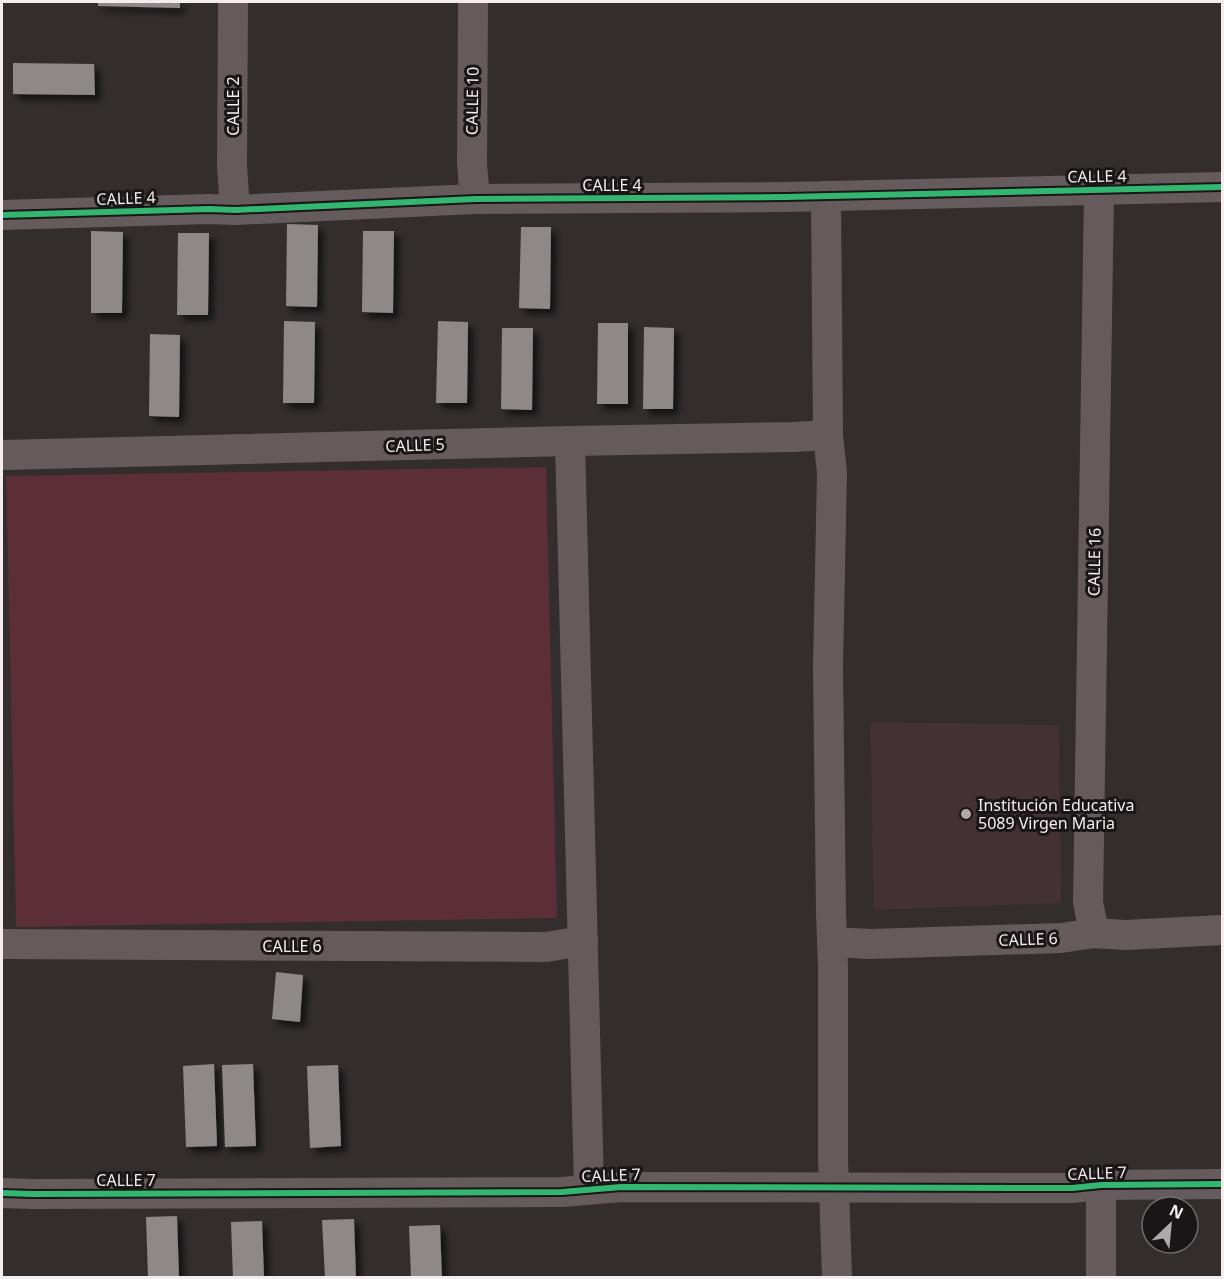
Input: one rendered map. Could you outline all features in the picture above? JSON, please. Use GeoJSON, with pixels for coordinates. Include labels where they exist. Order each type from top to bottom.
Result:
{"type":"FeatureCollection","features":[{"type":"Feature","properties":{"kind":"street","name":"CALLE 2"},"geometry":{"type":"LineString","coordinates":[[233,2],[234,210]]}},
{"type":"Feature","properties":{"kind":"street","name":"CALLE 10"},"geometry":{"type":"LineString","coordinates":[[473,2],[472,164],[475,199]]}},
{"type":"Feature","properties":{"kind":"street","name":"CALLE 4"},"geometry":{"type":"LineString","coordinates":[[2,215],[234,210],[475,199],[826,196],[1222,187]]}},
{"type":"Feature","properties":{"kind":"street","name":"CALLE 16"},"geometry":{"type":"LineString","coordinates":[[1094,933],[1088,902],[1100,190]]}},
{"type":"Feature","properties":{"kind":"street"},"geometry":{"type":"LineString","coordinates":[[826,196],[828,435],[832,473],[828,667],[837,1278]]}},
{"type":"Feature","properties":{"kind":"street","name":"CALLE 5"},"geometry":{"type":"LineString","coordinates":[[2,455],[828,435]]}},
{"type":"Feature","properties":{"kind":"street"},"geometry":{"type":"LineString","coordinates":[[570,441],[589,1188]]}},
{"type":"Feature","properties":{"kind":"street","name":"CALLE 6"},"geometry":{"type":"LineString","coordinates":[[832,942],[870,944],[1049,938],[1094,933],[1125,935],[1222,930]]}},
{"type":"Feature","properties":{"kind":"street","name":"CALLE 6"},"geometry":{"type":"LineString","coordinates":[[2,944],[546,947],[583,941]]}},
{"type":"Feature","properties":{"kind":"street","name":"CALLE 7"},"geometry":{"type":"LineString","coordinates":[[2,1192],[56,1194],[562,1192],[589,1188],[1072,1188],[1101,1185],[1222,1184]]}},
{"type":"Feature","properties":{"kind":"street"},"geometry":{"type":"LineString","coordinates":[[1101,1185],[1101,1278]]}},
{"type":"Feature","properties":{"kind":"shaded area"},"geometry":{"type":"Polygon","coordinates":[[[546,467],[557,918],[16,927],[6,476],[546,467]]]}},
{"type":"Feature","properties":{"kind":"shaded area","name":"Institución Educativa 5089 Virgen Maria"},"geometry":{"type":"Polygon","coordinates":[[[870,722],[1059,725],[1061,903],[874,910],[870,722]]]}},
{"type":"Feature","properties":{"kind":"building"},"geometry":{"type":"Polygon","coordinates":[[[98,2],[180,2],[180,8],[98,6],[98,2]]]}},
{"type":"Feature","properties":{"kind":"building"},"geometry":{"type":"Polygon","coordinates":[[[13,63],[94,64],[95,95],[13,94],[13,63]]]}},
{"type":"Feature","properties":{"kind":"building"},"geometry":{"type":"Polygon","coordinates":[[[287,224],[318,225],[317,307],[286,306],[287,224]]]}},
{"type":"Feature","properties":{"kind":"building"},"geometry":{"type":"Polygon","coordinates":[[[521,227],[551,227],[550,309],[519,308],[521,227]]]}},
{"type":"Feature","properties":{"kind":"building"},"geometry":{"type":"Polygon","coordinates":[[[91,231],[123,232],[122,313],[91,313],[91,231]]]}},
{"type":"Feature","properties":{"kind":"building"},"geometry":{"type":"Polygon","coordinates":[[[363,231],[394,231],[393,313],[362,312],[363,231]]]}},
{"type":"Feature","properties":{"kind":"building"},"geometry":{"type":"Polygon","coordinates":[[[178,233],[209,233],[208,315],[177,315],[178,233]]]}},
{"type":"Feature","properties":{"kind":"building"},"geometry":{"type":"Polygon","coordinates":[[[284,321],[315,322],[314,403],[283,403],[284,321]]]}},
{"type":"Feature","properties":{"kind":"building"},"geometry":{"type":"Polygon","coordinates":[[[438,321],[468,322],[467,403],[436,403],[438,321]]]}},
{"type":"Feature","properties":{"kind":"building"},"geometry":{"type":"Polygon","coordinates":[[[598,323],[628,323],[628,404],[597,404],[598,323]]]}},
{"type":"Feature","properties":{"kind":"building"},"geometry":{"type":"Polygon","coordinates":[[[644,327],[674,328],[673,409],[643,409],[644,327]]]}},
{"type":"Feature","properties":{"kind":"building"},"geometry":{"type":"Polygon","coordinates":[[[502,328],[533,328],[532,410],[501,409],[502,328]]]}},
{"type":"Feature","properties":{"kind":"building"},"geometry":{"type":"Polygon","coordinates":[[[150,334],[180,335],[179,417],[149,416],[150,334]]]}},
{"type":"Feature","properties":{"kind":"building"},"geometry":{"type":"Polygon","coordinates":[[[276,972],[303,975],[300,1022],[272,1019],[276,972]]]}},
{"type":"Feature","properties":{"kind":"building"},"geometry":{"type":"Polygon","coordinates":[[[214,1064],[217,1146],[186,1147],[183,1066],[214,1064]]]}},
{"type":"Feature","properties":{"kind":"building"},"geometry":{"type":"Polygon","coordinates":[[[253,1064],[256,1146],[225,1147],[222,1065],[253,1064]]]}},
{"type":"Feature","properties":{"kind":"building"},"geometry":{"type":"Polygon","coordinates":[[[338,1065],[341,1146],[310,1148],[307,1066],[338,1065]]]}},
{"type":"Feature","properties":{"kind":"building"},"geometry":{"type":"Polygon","coordinates":[[[177,1216],[179,1278],[148,1278],[146,1217],[177,1216]]]}},
{"type":"Feature","properties":{"kind":"building"},"geometry":{"type":"Polygon","coordinates":[[[354,1219],[356,1278],[325,1278],[322,1220],[354,1219]]]}},
{"type":"Feature","properties":{"kind":"building"},"geometry":{"type":"Polygon","coordinates":[[[262,1221],[264,1278],[233,1278],[231,1222],[262,1221]]]}},
{"type":"Feature","properties":{"kind":"building"},"geometry":{"type":"Polygon","coordinates":[[[440,1225],[442,1278],[411,1278],[409,1226],[440,1225]]]}},
{"type":"Feature","properties":{"kind":"cycle path"},"geometry":{"type":"LineString","coordinates":[[2,215],[235,210],[475,199],[786,197],[1222,187]]}},
{"type":"Feature","properties":{"kind":"cycle path"},"geometry":{"type":"LineString","coordinates":[[2,1193],[562,1192],[621,1187],[1072,1188],[1101,1185],[1222,1184]]}},
{"type":"Feature","properties":{"kind":"place","name":"Institución Educativa 5089 Virgen Maria"},"geometry":{"type":"Point","coordinates":[966,814]}}]}
